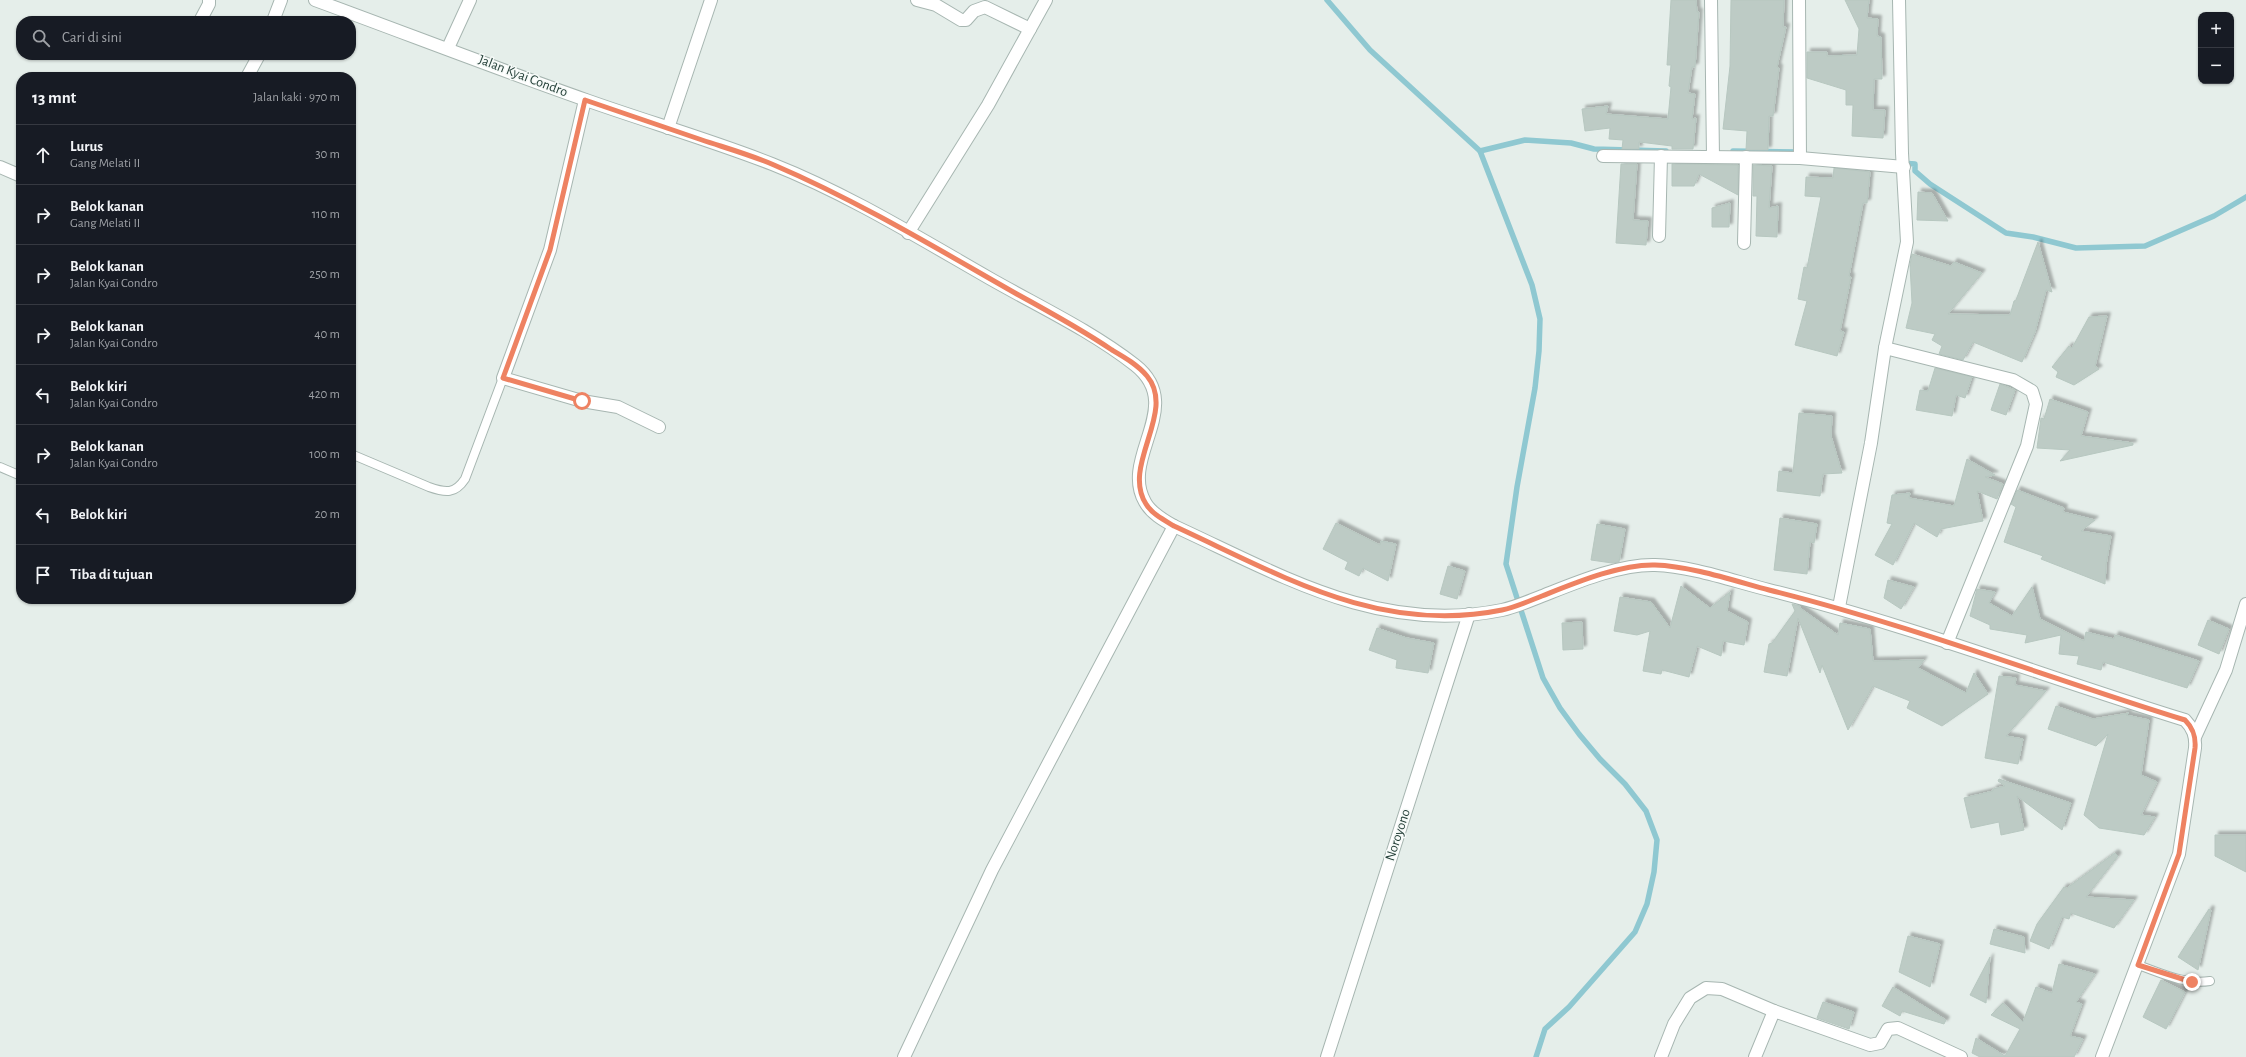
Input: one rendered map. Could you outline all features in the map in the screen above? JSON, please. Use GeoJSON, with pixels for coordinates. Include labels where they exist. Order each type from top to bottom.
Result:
{"type":"FeatureCollection","features":[{"type":"Feature","properties":{"kind":"street"},"geometry":{"type":"LineString","coordinates":[[203,16],[209,4],[209,0]]}},
{"type":"Feature","properties":{"kind":"street"},"geometry":{"type":"LineString","coordinates":[[275,16],[281,0]]}},
{"type":"Feature","properties":{"kind":"street","name":"Jalan Kyai Condro"},"geometry":{"type":"LineString","coordinates":[[315,0],[345,5],[448,48],[585,100],[771,164],[868,210],[1063,318],[1134,364],[1148,378],[1154,391],[1156,400],[1153,422],[1141,462],[1141,488],[1146,505],[1160,518],[1174,526],[1315,591],[1353,604],[1401,614],[1441,616],[1469,614],[1503,610],[1596,577],[1628,569],[1654,565],[1721,577],[1839,607],[2185,720],[2192,727],[2195,737]]}},
{"type":"Feature","properties":{"kind":"street"},"geometry":{"type":"LineString","coordinates":[[448,48],[470,0]]}},
{"type":"Feature","properties":{"kind":"street"},"geometry":{"type":"LineString","coordinates":[[668,128],[711,0]]}},
{"type":"Feature","properties":{"kind":"street"},"geometry":{"type":"LineString","coordinates":[[917,0],[936,5],[961,20],[966,20],[974,10],[985,7],[1030,29]]}},
{"type":"Feature","properties":{"kind":"street"},"geometry":{"type":"LineString","coordinates":[[908,233],[988,105],[1046,0]]}},
{"type":"Feature","properties":{"kind":"street"},"geometry":{"type":"LineString","coordinates":[[1711,0],[1714,151]]}},
{"type":"Feature","properties":{"kind":"street"},"geometry":{"type":"LineString","coordinates":[[1799,0],[1802,139],[1800,156]]}},
{"type":"Feature","properties":{"kind":"street"},"geometry":{"type":"LineString","coordinates":[[1839,607],[1871,443],[1885,348],[1907,242],[1899,0]]}},
{"type":"Feature","properties":{"kind":"street"},"geometry":{"type":"LineString","coordinates":[[250,72],[256,60]]}},
{"type":"Feature","properties":{"kind":"street"},"geometry":{"type":"LineString","coordinates":[[585,100],[550,250],[503,378],[582,401],[618,407],[659,427]]}},
{"type":"Feature","properties":{"kind":"street"},"geometry":{"type":"LineString","coordinates":[[1603,156],[1661,156],[1714,151],[1746,157],[1800,156],[1904,162]]}},
{"type":"Feature","properties":{"kind":"street"},"geometry":{"type":"LineString","coordinates":[[1659,236],[1661,156]]}},
{"type":"Feature","properties":{"kind":"street"},"geometry":{"type":"LineString","coordinates":[[1744,243],[1746,157]]}},
{"type":"Feature","properties":{"kind":"street"},"geometry":{"type":"LineString","coordinates":[[0,167],[16,174]]}},
{"type":"Feature","properties":{"kind":"street"},"geometry":{"type":"LineString","coordinates":[[1885,348],[2013,380],[2032,391],[2036,404],[2026,446],[1947,643]]}},
{"type":"Feature","properties":{"kind":"street"},"geometry":{"type":"LineString","coordinates":[[904,1057],[992,870],[1174,526]]}},
{"type":"Feature","properties":{"kind":"street"},"geometry":{"type":"LineString","coordinates":[[2102,1057],[2179,854],[2194,754],[2195,737],[2226,670],[2246,604]]}},
{"type":"Feature","properties":{"kind":"street","name":"Noroyono"},"geometry":{"type":"LineString","coordinates":[[1326,1057],[1469,614]]}},
{"type":"Feature","properties":{"kind":"street"},"geometry":{"type":"LineString","coordinates":[[1661,1057],[1674,1024],[1690,998],[1706,988],[1722,989],[1774,1011],[1870,1045],[1880,1043],[1888,1029],[1898,1028],[1961,1057]]}},
{"type":"Feature","properties":{"kind":"street"},"geometry":{"type":"LineString","coordinates":[[1755,1057],[1774,1011]]}},
{"type":"Feature","properties":{"kind":"lane"},"geometry":{"type":"LineString","coordinates":[[356,456],[442,492],[452,492],[460,487],[465,479],[503,378]]}},
{"type":"Feature","properties":{"kind":"lane"},"geometry":{"type":"LineString","coordinates":[[0,467],[16,474]]}},
{"type":"Feature","properties":{"kind":"lane"},"geometry":{"type":"LineString","coordinates":[[2138,965],[2184,980],[2201,982],[2210,981]]}},
{"type":"Feature","properties":{"kind":"building"},"geometry":{"type":"Polygon","coordinates":[[[1671,0],[1696,0],[1697,12],[1699,12],[1695,67],[1692,67],[1688,93],[1695,94],[1692,119],[1696,118],[1693,149],[1672,149],[1672,146],[1639,142],[1639,149],[1622,149],[1623,140],[1609,139],[1610,128],[1585,131],[1582,109],[1608,106],[1606,114],[1668,119],[1671,87],[1669,86],[1671,65],[1667,65],[1671,0]]]}},
{"type":"Feature","properties":{"kind":"building"},"geometry":{"type":"Polygon","coordinates":[[[1731,0],[1784,0],[1783,27],[1786,27],[1777,67],[1779,68],[1773,116],[1769,116],[1768,150],[1746,150],[1747,131],[1723,129],[1730,66],[1731,0]]]}},
{"type":"Feature","properties":{"kind":"building"},"geometry":{"type":"Polygon","coordinates":[[[1845,0],[1869,0],[1867,18],[1878,19],[1877,36],[1881,37],[1882,79],[1874,79],[1873,110],[1885,110],[1883,138],[1852,136],[1853,105],[1846,105],[1846,90],[1807,78],[1807,52],[1827,52],[1827,56],[1857,55],[1859,29],[1845,0]]]}},
{"type":"Feature","properties":{"kind":"building"},"geometry":{"type":"Polygon","coordinates":[[[1621,164],[1637,164],[1633,220],[1648,221],[1646,245],[1616,243],[1621,164]]]}},
{"type":"Feature","properties":{"kind":"building"},"geometry":{"type":"Polygon","coordinates":[[[1672,164],[1738,165],[1738,195],[1699,174],[1694,186],[1672,186],[1672,164]]]}},
{"type":"Feature","properties":{"kind":"building"},"geometry":{"type":"Polygon","coordinates":[[[1753,165],[1772,166],[1769,208],[1778,206],[1777,237],[1756,236],[1757,196],[1753,196],[1753,165]]]}},
{"type":"Feature","properties":{"kind":"building"},"geometry":{"type":"Polygon","coordinates":[[[1834,168],[1870,172],[1867,203],[1863,203],[1849,276],[1851,277],[1840,331],[1844,332],[1837,356],[1795,345],[1807,301],[1798,299],[1804,267],[1807,268],[1821,197],[1805,196],[1806,177],[1833,178],[1834,168]]]}},
{"type":"Feature","properties":{"kind":"building"},"geometry":{"type":"Polygon","coordinates":[[[1918,192],[1932,193],[1948,221],[1917,220],[1918,192]]]}},
{"type":"Feature","properties":{"kind":"building"},"geometry":{"type":"Polygon","coordinates":[[[1730,203],[1729,227],[1712,227],[1712,208],[1730,203]]]}},
{"type":"Feature","properties":{"kind":"building"},"geometry":{"type":"Polygon","coordinates":[[[2038,242],[2052,292],[2046,290],[2035,332],[2022,362],[1973,342],[1963,360],[1939,354],[1942,346],[1932,340],[1935,334],[1906,328],[1912,303],[1910,265],[1912,254],[1951,266],[1954,262],[1982,273],[1948,314],[2010,315],[2014,301],[2016,300],[2038,242]]]}},
{"type":"Feature","properties":{"kind":"building"},"geometry":{"type":"Polygon","coordinates":[[[2107,316],[2095,366],[2099,369],[2074,385],[2056,377],[2058,372],[2052,367],[2069,346],[2072,348],[2089,317],[2107,316]]]}},
{"type":"Feature","properties":{"kind":"building"},"geometry":{"type":"Polygon","coordinates":[[[1935,368],[1972,377],[1965,398],[1956,395],[1952,416],[1916,410],[1920,390],[1928,391],[1935,368]]]}},
{"type":"Feature","properties":{"kind":"building"},"geometry":{"type":"Polygon","coordinates":[[[2000,384],[2015,390],[2006,415],[1991,410],[2000,384]]]}},
{"type":"Feature","properties":{"kind":"building"},"geometry":{"type":"Polygon","coordinates":[[[2050,399],[2088,412],[2081,436],[2133,443],[2133,445],[2060,461],[2070,450],[2037,448],[2041,418],[2044,419],[2050,399]]]}},
{"type":"Feature","properties":{"kind":"building"},"geometry":{"type":"Polygon","coordinates":[[[1799,413],[1832,416],[1831,436],[1842,473],[1823,474],[1820,496],[1777,491],[1779,471],[1793,473],[1799,413]]]}},
{"type":"Feature","properties":{"kind":"building"},"geometry":{"type":"Polygon","coordinates":[[[1967,459],[1995,475],[1985,477],[2003,484],[1997,499],[1977,491],[1983,521],[1941,529],[1937,537],[1914,523],[1893,565],[1875,555],[1892,524],[1887,523],[1892,495],[1910,493],[1909,498],[1954,506],[1967,459]]]}},
{"type":"Feature","properties":{"kind":"building"},"geometry":{"type":"Polygon","coordinates":[[[2017,490],[2064,508],[2063,512],[2095,520],[2081,531],[2111,536],[2106,565],[2105,584],[2041,559],[2043,556],[2004,542],[2016,507],[2011,504],[2017,490]]]}},
{"type":"Feature","properties":{"kind":"building"},"geometry":{"type":"Polygon","coordinates":[[[1780,518],[1817,524],[1814,543],[1810,542],[1807,574],[1774,570],[1780,518]]]}},
{"type":"Feature","properties":{"kind":"building"},"geometry":{"type":"Polygon","coordinates":[[[1336,523],[1380,545],[1381,541],[1396,544],[1388,581],[1363,568],[1359,576],[1345,569],[1348,562],[1323,549],[1336,523]]]}},
{"type":"Feature","properties":{"kind":"building"},"geometry":{"type":"Polygon","coordinates":[[[1597,524],[1625,529],[1619,562],[1612,563],[1591,560],[1597,524]]]}},
{"type":"Feature","properties":{"kind":"building"},"geometry":{"type":"Polygon","coordinates":[[[1448,566],[1465,571],[1457,599],[1440,594],[1448,566]]]}},
{"type":"Feature","properties":{"kind":"building"},"geometry":{"type":"Polygon","coordinates":[[[1888,580],[1914,587],[1901,609],[1884,598],[1888,580]]]}},
{"type":"Feature","properties":{"kind":"building"},"geometry":{"type":"Polygon","coordinates":[[[1681,586],[1710,608],[1730,592],[1727,611],[1748,622],[1744,645],[1723,641],[1721,656],[1697,646],[1689,677],[1662,670],[1661,674],[1643,671],[1650,631],[1637,635],[1614,631],[1620,597],[1651,602],[1670,628],[1681,586]]]}},
{"type":"Feature","properties":{"kind":"building"},"geometry":{"type":"Polygon","coordinates":[[[2032,587],[2040,619],[2084,641],[2086,632],[2114,639],[2115,635],[2199,661],[2187,688],[2103,662],[2101,670],[2077,664],[2079,656],[2059,654],[2061,635],[2025,643],[2027,635],[1990,629],[1990,625],[1970,616],[1977,589],[1995,592],[1989,603],[2012,616],[2032,587]]]}},
{"type":"Feature","properties":{"kind":"building"},"geometry":{"type":"Polygon","coordinates":[[[1792,604],[1800,606],[1800,608],[1838,635],[1840,623],[1870,629],[1873,661],[1924,660],[1918,668],[1966,693],[1974,673],[1988,694],[1942,726],[1907,708],[1910,701],[1873,686],[1848,730],[1822,665],[1820,673],[1798,618],[1787,676],[1764,672],[1769,644],[1772,643],[1795,611],[1792,604]]]}},
{"type":"Feature","properties":{"kind":"building"},"geometry":{"type":"Polygon","coordinates":[[[2208,620],[2229,629],[2219,654],[2198,645],[2208,620]]]}},
{"type":"Feature","properties":{"kind":"building"},"geometry":{"type":"Polygon","coordinates":[[[1582,622],[1583,649],[1563,650],[1562,623],[1582,622]]]}},
{"type":"Feature","properties":{"kind":"building"},"geometry":{"type":"Polygon","coordinates":[[[1377,628],[1407,638],[1434,643],[1428,673],[1396,668],[1397,660],[1369,650],[1377,628]]]}},
{"type":"Feature","properties":{"kind":"building"},"geometry":{"type":"Polygon","coordinates":[[[1999,676],[2016,678],[2015,685],[2046,691],[2006,736],[2023,739],[2018,764],[1985,758],[1999,676]]]}},
{"type":"Feature","properties":{"kind":"building"},"geometry":{"type":"Polygon","coordinates":[[[2056,706],[2093,719],[2129,713],[2126,715],[2149,720],[2141,775],[2157,782],[2141,815],[2155,817],[2144,835],[2099,828],[2084,815],[2108,734],[2096,746],[2048,729],[2056,706]]]}},
{"type":"Feature","properties":{"kind":"building"},"geometry":{"type":"Polygon","coordinates":[[[1999,779],[2071,803],[2062,830],[2017,796],[2024,830],[2001,835],[1999,822],[1971,828],[1964,798],[1993,791],[1993,789],[2005,786],[1998,781],[1999,779]]]}},
{"type":"Feature","properties":{"kind":"building"},"geometry":{"type":"Polygon","coordinates":[[[2215,835],[2246,835],[2246,872],[2215,856],[2215,835]]]}},
{"type":"Feature","properties":{"kind":"building"},"geometry":{"type":"Polygon","coordinates":[[[2115,853],[2118,856],[2086,897],[2134,900],[2114,928],[2071,913],[2069,919],[2062,917],[2049,949],[2030,941],[2037,924],[2064,887],[2067,888],[2115,853]]]}},
{"type":"Feature","properties":{"kind":"building"},"geometry":{"type":"Polygon","coordinates":[[[2209,909],[2211,910],[2198,970],[2178,957],[2209,909]]]}},
{"type":"Feature","properties":{"kind":"building"},"geometry":{"type":"Polygon","coordinates":[[[1994,929],[2024,937],[2025,953],[1990,944],[1994,929]]]}},
{"type":"Feature","properties":{"kind":"building"},"geometry":{"type":"Polygon","coordinates":[[[1908,936],[1940,944],[1930,987],[1899,972],[1908,936]]]}},
{"type":"Feature","properties":{"kind":"building"},"geometry":{"type":"Polygon","coordinates":[[[1990,957],[1986,1003],[1970,995],[1990,957]]]}},
{"type":"Feature","properties":{"kind":"building"},"geometry":{"type":"Polygon","coordinates":[[[2059,964],[2095,974],[2076,1002],[2082,1004],[2070,1036],[2083,1039],[2074,1057],[1980,1057],[1972,1053],[1976,1038],[2005,1056],[2020,1029],[1991,1015],[2003,1003],[2023,1022],[2036,987],[2052,993],[2059,964]]]}},
{"type":"Feature","properties":{"kind":"building"},"geometry":{"type":"Polygon","coordinates":[[[2161,980],[2185,992],[2166,1029],[2143,1017],[2161,980]]]}},
{"type":"Feature","properties":{"kind":"building"},"geometry":{"type":"Polygon","coordinates":[[[1893,987],[1946,1020],[1944,1024],[1902,1011],[1900,1016],[1882,1006],[1893,987]]]}},
{"type":"Feature","properties":{"kind":"building"},"geometry":{"type":"Polygon","coordinates":[[[1823,1002],[1854,1012],[1849,1029],[1817,1018],[1823,1002]]]}},
{"type":"Feature","properties":{"kind":"waterway"},"geometry":{"type":"LineString","coordinates":[[1327,0],[1370,50],[1480,151],[1532,285],[1540,319],[1539,351],[1535,388],[1517,487],[1506,564],[1543,678],[1560,708],[1579,734],[1600,759],[1625,784],[1646,811],[1657,840],[1654,872],[1647,904],[1635,932],[1569,1007],[1545,1029],[1536,1057]]}},
{"type":"Feature","properties":{"kind":"waterway"},"geometry":{"type":"LineString","coordinates":[[1480,151],[1525,140],[1571,143],[1594,149],[1666,151]]}},
{"type":"Feature","properties":{"kind":"waterway"},"geometry":{"type":"LineString","coordinates":[[1733,151],[1800,152]]}},
{"type":"Feature","properties":{"kind":"waterway"},"geometry":{"type":"LineString","coordinates":[[1902,163],[1915,164],[1915,171],[1930,184],[2006,233],[2033,237],[2076,248],[2145,246],[2214,216],[2246,197]]}},
{"type":"Feature","properties":{"kind":"route"},"geometry":{"type":"LineString","coordinates":[[582,401],[503,378],[550,250],[585,100],[771,164],[803,178],[868,210],[1063,318],[1134,364],[1142,371],[1152,384],[1156,400],[1150,436],[1141,462],[1139,480],[1146,505],[1160,518],[1174,526],[1315,591],[1353,604],[1401,614],[1441,616],[1503,610],[1596,577],[1628,569],[1654,565],[1682,569],[1721,577],[1839,607],[2185,720],[2192,727],[2195,737],[2195,748],[2179,854],[2138,965],[2192,982]]}}]}
